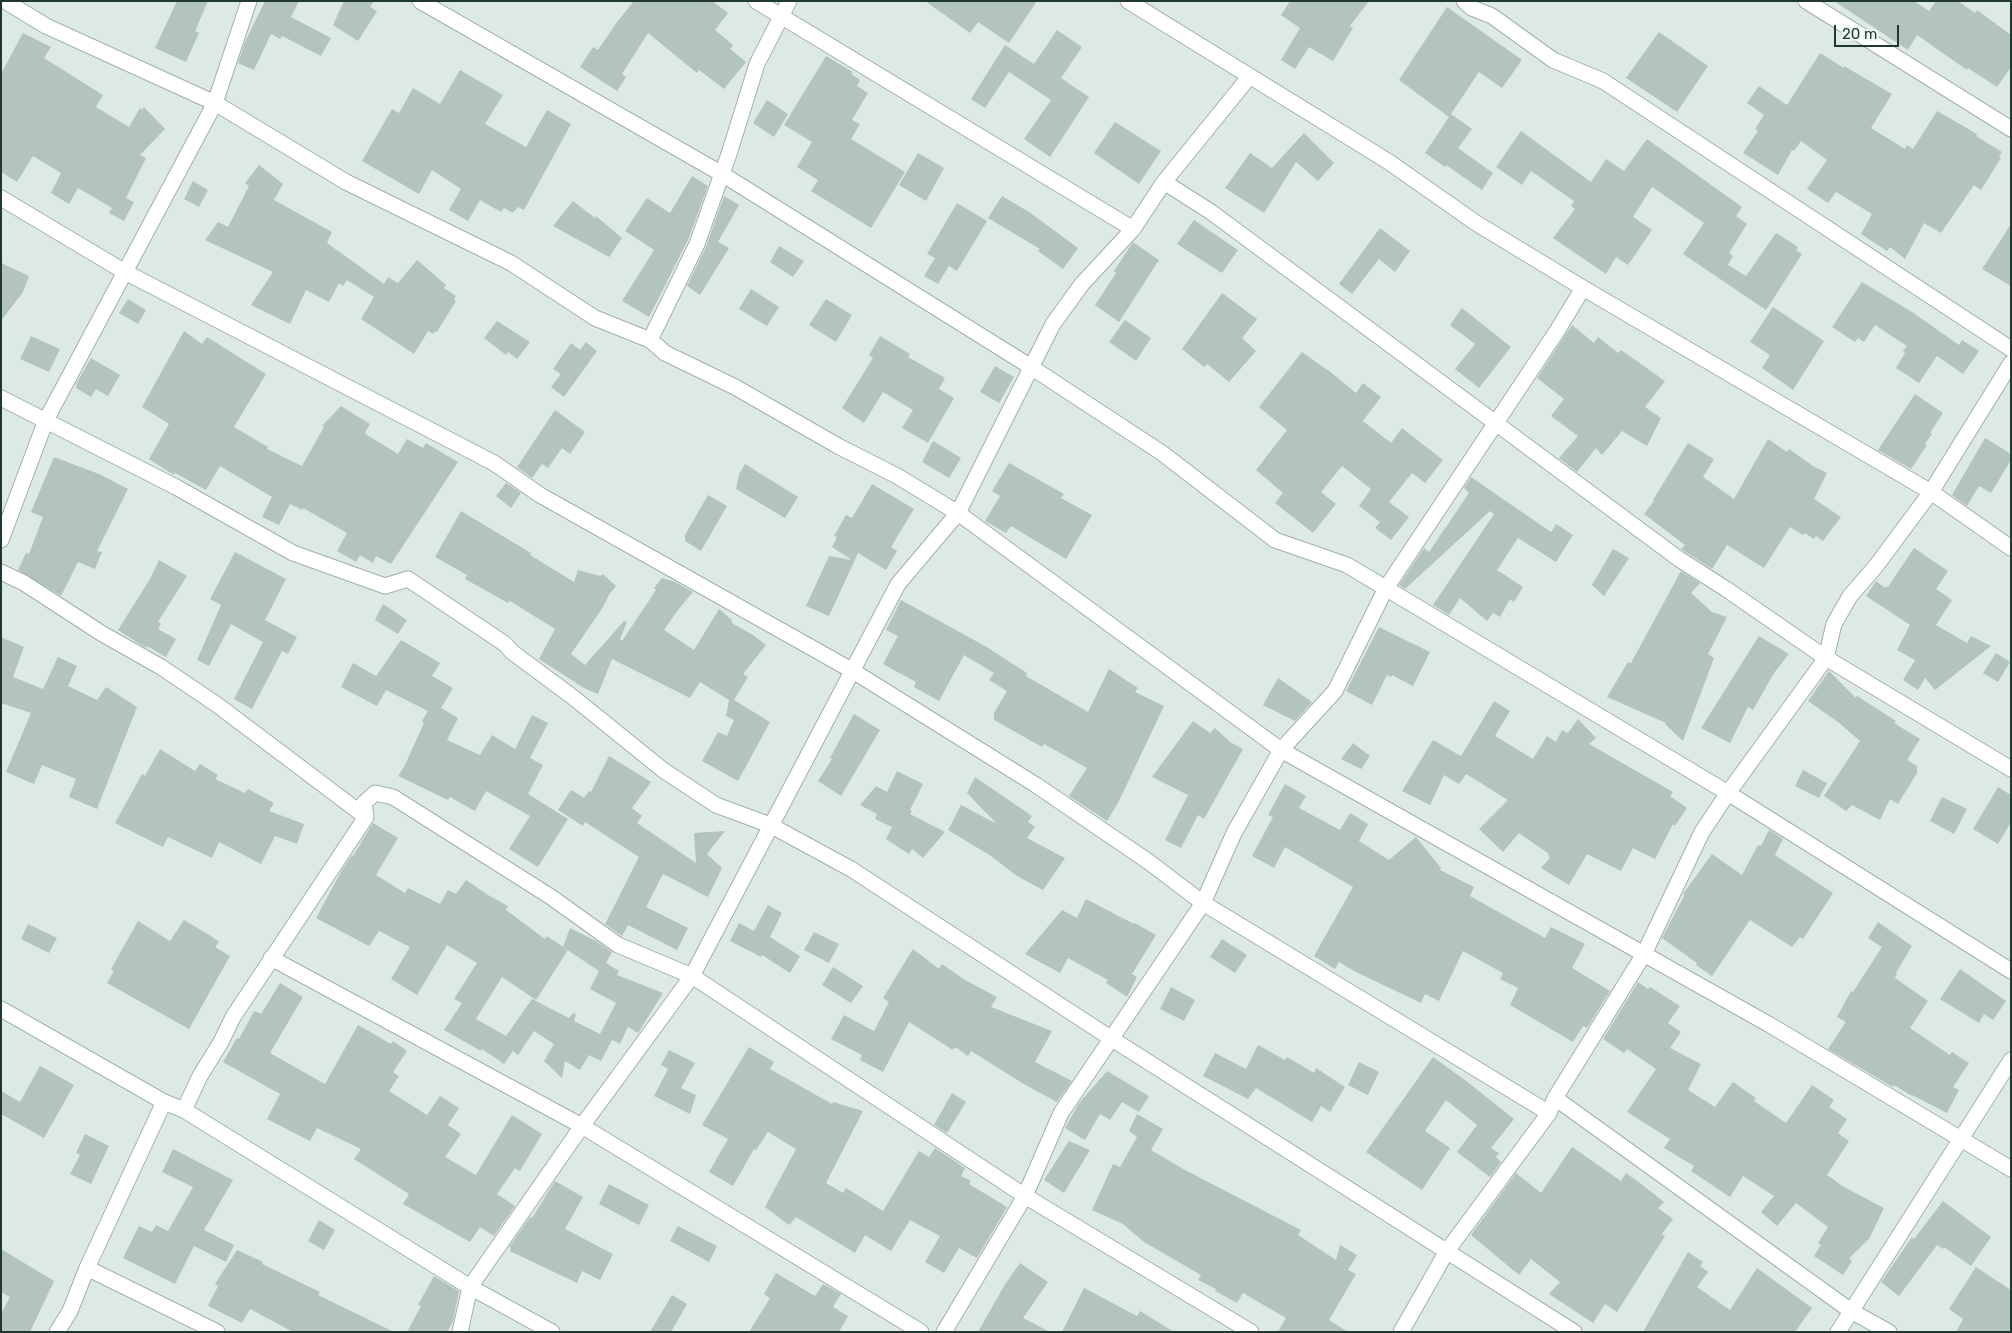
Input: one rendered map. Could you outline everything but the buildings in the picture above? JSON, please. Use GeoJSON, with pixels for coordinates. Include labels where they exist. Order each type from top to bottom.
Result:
{"type":"FeatureCollection","features":[{"type":"Feature","properties":{"kind":"street"},"geometry":{"type":"LineString","coordinates":[[5,1],[46,26],[215,102],[346,182],[511,263],[595,318],[650,340],[665,353],[735,387],[838,446],[897,476],[958,513],[1281,750],[1778,1030],[2011,1169]]}},
{"type":"Feature","properties":{"kind":"street"},"geometry":{"type":"LineString","coordinates":[[1,540],[46,420],[215,102],[249,1]]}},
{"type":"Feature","properties":{"kind":"street"},"geometry":{"type":"LineString","coordinates":[[420,1],[722,174],[1031,367],[1162,453],[1275,540],[1348,565],[1728,793],[2011,971]]}},
{"type":"Feature","properties":{"kind":"street"},"geometry":{"type":"LineString","coordinates":[[756,1],[1133,228]]}},
{"type":"Feature","properties":{"kind":"street"},"geometry":{"type":"LineString","coordinates":[[650,340],[697,244],[722,174],[757,64],[789,1]]}},
{"type":"Feature","properties":{"kind":"street"},"geometry":{"type":"LineString","coordinates":[[1128,1],[1389,162],[1476,223],[1931,492],[2011,548]]}},
{"type":"Feature","properties":{"kind":"street"},"geometry":{"type":"LineString","coordinates":[[1464,1],[1472,8],[1492,16],[1553,60],[1603,82],[2011,349]]}},
{"type":"Feature","properties":{"kind":"street"},"geometry":{"type":"LineString","coordinates":[[1806,1],[2011,128]]}},
{"type":"Feature","properties":{"kind":"street"},"geometry":{"type":"LineString","coordinates":[[460,1332],[470,1287],[582,1126],[692,976],[898,584],[958,513],[1053,324],[1082,284],[1133,228],[1164,182],[1250,76]]}},
{"type":"Feature","properties":{"kind":"street"},"geometry":{"type":"LineString","coordinates":[[1164,182],[1211,212],[1679,559],[1726,588],[1826,658],[2011,769]]}},
{"type":"Feature","properties":{"kind":"street"},"geometry":{"type":"LineString","coordinates":[[1,198],[125,272],[494,463],[540,494],[853,671],[1036,785],[1149,862],[1203,903],[1549,1113]]}},
{"type":"Feature","properties":{"kind":"street"},"geometry":{"type":"LineString","coordinates":[[944,1332],[1025,1196],[1061,1113],[1203,903],[1234,833],[1281,750],[1335,691],[1386,588],[1557,331],[1583,288]]}},
{"type":"Feature","properties":{"kind":"street"},"geometry":{"type":"LineString","coordinates":[[1401,1332],[1447,1251],[1549,1113],[1555,1098],[1644,954],[1702,832],[1826,658],[1834,624],[1850,596],[1876,566],[1931,492],[2011,363]]}},
{"type":"Feature","properties":{"kind":"street"},"geometry":{"type":"LineString","coordinates":[[1,398],[176,487],[293,553],[385,586],[408,579],[506,644],[512,652],[574,698],[663,770],[716,805],[770,825],[851,869],[1112,1038],[1574,1332]]}},
{"type":"Feature","properties":{"kind":"street"},"geometry":{"type":"LineString","coordinates":[[1,572],[24,583],[101,633],[161,667],[216,704],[366,817]]}},
{"type":"Feature","properties":{"kind":"street"},"geometry":{"type":"LineString","coordinates":[[184,1110],[200,1076],[221,1042],[233,1017],[366,817],[364,803],[374,793],[393,797],[551,897],[618,945],[692,976],[1025,1196],[1251,1332]]}},
{"type":"Feature","properties":{"kind":"street"},"geometry":{"type":"LineString","coordinates":[[271,958],[582,1126],[921,1332]]}},
{"type":"Feature","properties":{"kind":"street"},"geometry":{"type":"LineString","coordinates":[[1,1009],[164,1102],[184,1110],[470,1287],[552,1332]]}},
{"type":"Feature","properties":{"kind":"street"},"geometry":{"type":"LineString","coordinates":[[1838,1332],[2011,1060]]}},
{"type":"Feature","properties":{"kind":"street"},"geometry":{"type":"LineString","coordinates":[[1555,1098],[1851,1311],[1889,1332]]}},
{"type":"Feature","properties":{"kind":"street"},"geometry":{"type":"LineString","coordinates":[[57,1332],[70,1311],[87,1268],[164,1102]]}},
{"type":"Feature","properties":{"kind":"street"},"geometry":{"type":"LineString","coordinates":[[87,1268],[217,1332]]}}]}
